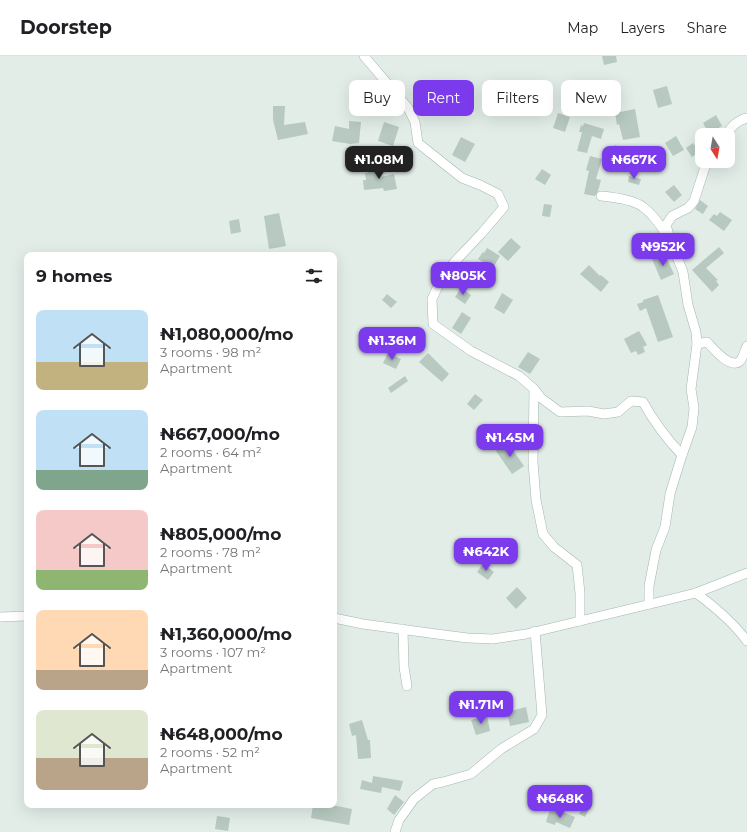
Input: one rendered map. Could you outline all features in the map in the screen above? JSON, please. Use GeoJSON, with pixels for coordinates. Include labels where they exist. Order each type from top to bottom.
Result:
{"type":"FeatureCollection","features":[{"type":"Feature","properties":{"kind":"street"},"geometry":{"type":"LineString","coordinates":[[364,56],[408,108],[415,122],[418,143],[462,178],[498,194],[504,207],[444,273],[432,300],[433,324],[472,351],[519,376],[534,389],[541,398],[560,412],[588,412],[604,414],[618,412],[631,400],[643,402],[666,439],[682,455]]}},
{"type":"Feature","properties":{"kind":"street"},"geometry":{"type":"LineString","coordinates":[[730,128],[747,118]]}},
{"type":"Feature","properties":{"kind":"street"},"geometry":{"type":"LineString","coordinates":[[649,604],[649,586],[656,550],[665,526],[670,494],[692,427],[694,408],[691,389],[697,344],[696,332],[688,304],[683,272],[666,225],[672,216],[688,208],[694,201],[704,168]]}},
{"type":"Feature","properties":{"kind":"street"},"geometry":{"type":"LineString","coordinates":[[601,196],[618,198],[642,206],[660,225],[671,242]]}},
{"type":"Feature","properties":{"kind":"street"},"geometry":{"type":"LineString","coordinates":[[697,344],[707,342],[726,361],[735,363],[740,360],[747,346]]}},
{"type":"Feature","properties":{"kind":"street"},"geometry":{"type":"LineString","coordinates":[[534,389],[533,462],[536,500],[543,534],[554,547],[577,565],[580,593],[580,621]]}},
{"type":"Feature","properties":{"kind":"street"},"geometry":{"type":"LineString","coordinates":[[337,619],[363,624],[468,638],[493,638],[535,631],[696,593],[747,573]]}},
{"type":"Feature","properties":{"kind":"street"},"geometry":{"type":"LineString","coordinates":[[696,593],[717,609],[740,631],[747,641]]}},
{"type":"Feature","properties":{"kind":"street"},"geometry":{"type":"LineString","coordinates":[[0,617],[24,616]]}},
{"type":"Feature","properties":{"kind":"street"},"geometry":{"type":"LineString","coordinates":[[403,629],[407,686]]}},
{"type":"Feature","properties":{"kind":"street"},"geometry":{"type":"LineString","coordinates":[[395,832],[399,820],[414,799],[433,784],[471,774],[501,749],[534,729],[542,716],[535,631]]}},
{"type":"Feature","properties":{"kind":"building"},"geometry":{"type":"Polygon","coordinates":[[[602,56],[616,56],[617,62],[604,65],[602,56]]]}},
{"type":"Feature","properties":{"kind":"building"},"geometry":{"type":"Polygon","coordinates":[[[667,86],[672,104],[658,108],[653,90],[667,86]]]}},
{"type":"Feature","properties":{"kind":"building"},"geometry":{"type":"Polygon","coordinates":[[[273,106],[285,106],[284,125],[305,122],[308,134],[278,140],[273,120],[273,106]]]}},
{"type":"Feature","properties":{"kind":"building"},"geometry":{"type":"Polygon","coordinates":[[[635,109],[640,137],[623,140],[619,124],[617,125],[616,116],[621,116],[621,112],[635,109]]]}},
{"type":"Feature","properties":{"kind":"building"},"geometry":{"type":"Polygon","coordinates":[[[558,113],[561,114],[561,116],[570,117],[565,132],[553,128],[558,113]]]}},
{"type":"Feature","properties":{"kind":"building"},"geometry":{"type":"Polygon","coordinates":[[[716,115],[722,126],[719,128],[706,128],[703,123],[716,115]]]}},
{"type":"Feature","properties":{"kind":"building"},"geometry":{"type":"Polygon","coordinates":[[[349,121],[361,122],[359,143],[350,144],[332,141],[335,126],[349,129],[349,121]]]}},
{"type":"Feature","properties":{"kind":"building"},"geometry":{"type":"Polygon","coordinates":[[[384,122],[399,127],[393,146],[378,141],[384,122]]]}},
{"type":"Feature","properties":{"kind":"building"},"geometry":{"type":"Polygon","coordinates":[[[584,123],[604,129],[601,139],[592,136],[587,153],[577,151],[582,132],[579,132],[581,125],[583,126],[584,123]]]}},
{"type":"Feature","properties":{"kind":"building"},"geometry":{"type":"Polygon","coordinates":[[[676,136],[684,150],[673,156],[665,143],[676,136]]]}},
{"type":"Feature","properties":{"kind":"building"},"geometry":{"type":"Polygon","coordinates":[[[461,137],[475,144],[465,162],[452,155],[461,137]]]}},
{"type":"Feature","properties":{"kind":"building"},"geometry":{"type":"Polygon","coordinates":[[[693,143],[695,146],[695,155],[692,157],[686,148],[693,143]]]}},
{"type":"Feature","properties":{"kind":"building"},"geometry":{"type":"Polygon","coordinates":[[[615,145],[622,148],[618,157],[625,159],[620,172],[605,166],[615,145]]]}},
{"type":"Feature","properties":{"kind":"building"},"geometry":{"type":"Polygon","coordinates":[[[590,156],[602,159],[596,179],[601,180],[595,196],[584,194],[589,171],[586,170],[590,156]]]}},
{"type":"Feature","properties":{"kind":"building"},"geometry":{"type":"Polygon","coordinates":[[[379,166],[380,177],[394,174],[397,189],[384,191],[383,188],[364,190],[363,180],[366,180],[365,173],[368,173],[368,167],[379,166]]]}},
{"type":"Feature","properties":{"kind":"building"},"geometry":{"type":"Polygon","coordinates":[[[542,169],[551,175],[545,185],[535,179],[542,169]]]}},
{"type":"Feature","properties":{"kind":"building"},"geometry":{"type":"Polygon","coordinates":[[[629,176],[641,179],[639,185],[628,182],[629,176]]]}},
{"type":"Feature","properties":{"kind":"building"},"geometry":{"type":"Polygon","coordinates":[[[674,185],[682,195],[674,202],[665,192],[674,185]]]}},
{"type":"Feature","properties":{"kind":"building"},"geometry":{"type":"Polygon","coordinates":[[[700,200],[708,206],[703,214],[695,209],[700,200]]]}},
{"type":"Feature","properties":{"kind":"building"},"geometry":{"type":"Polygon","coordinates":[[[544,204],[552,205],[550,217],[542,216],[544,204]]]}},
{"type":"Feature","properties":{"kind":"building"},"geometry":{"type":"Polygon","coordinates":[[[720,212],[732,220],[724,231],[709,220],[714,214],[717,216],[720,212]]]}},
{"type":"Feature","properties":{"kind":"building"},"geometry":{"type":"Polygon","coordinates":[[[279,213],[286,246],[269,249],[264,216],[279,213]]]}},
{"type":"Feature","properties":{"kind":"building"},"geometry":{"type":"Polygon","coordinates":[[[239,219],[241,232],[231,234],[229,221],[239,219]]]}},
{"type":"Feature","properties":{"kind":"building"},"geometry":{"type":"Polygon","coordinates":[[[511,238],[521,247],[508,261],[498,252],[511,238]]]}},
{"type":"Feature","properties":{"kind":"building"},"geometry":{"type":"Polygon","coordinates":[[[719,247],[724,253],[706,268],[718,280],[716,281],[719,285],[712,292],[692,270],[719,247]]]}},
{"type":"Feature","properties":{"kind":"building"},"geometry":{"type":"Polygon","coordinates":[[[487,248],[500,256],[493,268],[478,259],[487,248]]]}},
{"type":"Feature","properties":{"kind":"building"},"geometry":{"type":"Polygon","coordinates":[[[664,253],[674,274],[661,280],[652,259],[664,253]]]}},
{"type":"Feature","properties":{"kind":"building"},"geometry":{"type":"Polygon","coordinates":[[[589,265],[600,276],[601,275],[609,282],[601,292],[580,274],[589,265]]]}},
{"type":"Feature","properties":{"kind":"building"},"geometry":{"type":"Polygon","coordinates":[[[463,266],[472,273],[464,282],[456,276],[463,266]]]}},
{"type":"Feature","properties":{"kind":"building"},"geometry":{"type":"Polygon","coordinates":[[[461,288],[471,295],[465,304],[455,297],[461,288]]]}},
{"type":"Feature","properties":{"kind":"building"},"geometry":{"type":"Polygon","coordinates":[[[502,293],[513,300],[504,314],[494,308],[502,293]]]}},
{"type":"Feature","properties":{"kind":"building"},"geometry":{"type":"Polygon","coordinates":[[[387,294],[397,302],[391,308],[382,300],[387,294]]]}},
{"type":"Feature","properties":{"kind":"building"},"geometry":{"type":"Polygon","coordinates":[[[658,295],[673,337],[658,342],[646,308],[640,311],[637,304],[643,302],[643,300],[658,295]]]}},
{"type":"Feature","properties":{"kind":"building"},"geometry":{"type":"Polygon","coordinates":[[[462,312],[471,318],[461,334],[452,328],[462,312]]]}},
{"type":"Feature","properties":{"kind":"building"},"geometry":{"type":"Polygon","coordinates":[[[639,331],[647,345],[643,347],[645,352],[638,355],[636,351],[631,353],[624,339],[639,331]]]}},
{"type":"Feature","properties":{"kind":"building"},"geometry":{"type":"Polygon","coordinates":[[[528,352],[540,359],[530,374],[518,367],[528,352]]]}},
{"type":"Feature","properties":{"kind":"building"},"geometry":{"type":"Polygon","coordinates":[[[388,353],[401,359],[396,369],[383,363],[388,353]]]}},
{"type":"Feature","properties":{"kind":"building"},"geometry":{"type":"Polygon","coordinates":[[[428,353],[449,374],[442,382],[419,362],[428,353]]]}},
{"type":"Feature","properties":{"kind":"building"},"geometry":{"type":"Polygon","coordinates":[[[405,376],[408,381],[391,393],[388,388],[405,376]]]}},
{"type":"Feature","properties":{"kind":"building"},"geometry":{"type":"Polygon","coordinates":[[[475,394],[483,400],[474,410],[467,404],[475,394]]]}},
{"type":"Feature","properties":{"kind":"building"},"geometry":{"type":"Polygon","coordinates":[[[508,443],[524,466],[512,474],[496,451],[508,443]]]}},
{"type":"Feature","properties":{"kind":"building"},"geometry":{"type":"Polygon","coordinates":[[[483,564],[494,572],[488,580],[477,572],[483,564]]]}},
{"type":"Feature","properties":{"kind":"building"},"geometry":{"type":"Polygon","coordinates":[[[517,587],[527,598],[516,609],[506,598],[517,587]]]}},
{"type":"Feature","properties":{"kind":"building"},"geometry":{"type":"Polygon","coordinates":[[[526,707],[529,722],[510,726],[507,712],[526,707]]]}},
{"type":"Feature","properties":{"kind":"building"},"geometry":{"type":"Polygon","coordinates":[[[487,716],[490,731],[476,735],[471,720],[487,716]]]}},
{"type":"Feature","properties":{"kind":"building"},"geometry":{"type":"Polygon","coordinates":[[[362,720],[368,740],[370,740],[371,758],[358,759],[356,735],[352,736],[349,724],[362,720]]]}},
{"type":"Feature","properties":{"kind":"building"},"geometry":{"type":"Polygon","coordinates":[[[373,776],[403,781],[400,791],[382,787],[381,793],[360,789],[362,780],[372,783],[373,776]]]}},
{"type":"Feature","properties":{"kind":"building"},"geometry":{"type":"Polygon","coordinates":[[[395,795],[404,802],[394,815],[387,809],[395,795]]]}},
{"type":"Feature","properties":{"kind":"building"},"geometry":{"type":"Polygon","coordinates":[[[585,802],[591,805],[585,817],[579,814],[585,802]]]}},
{"type":"Feature","properties":{"kind":"building"},"geometry":{"type":"Polygon","coordinates":[[[337,806],[352,809],[349,825],[311,818],[313,808],[337,808],[337,806]]]}},
{"type":"Feature","properties":{"kind":"building"},"geometry":{"type":"Polygon","coordinates":[[[550,809],[575,817],[570,828],[556,822],[555,825],[546,822],[550,809]]]}},
{"type":"Feature","properties":{"kind":"building"},"geometry":{"type":"Polygon","coordinates":[[[217,816],[230,818],[228,831],[215,829],[217,816]]]}}]}
